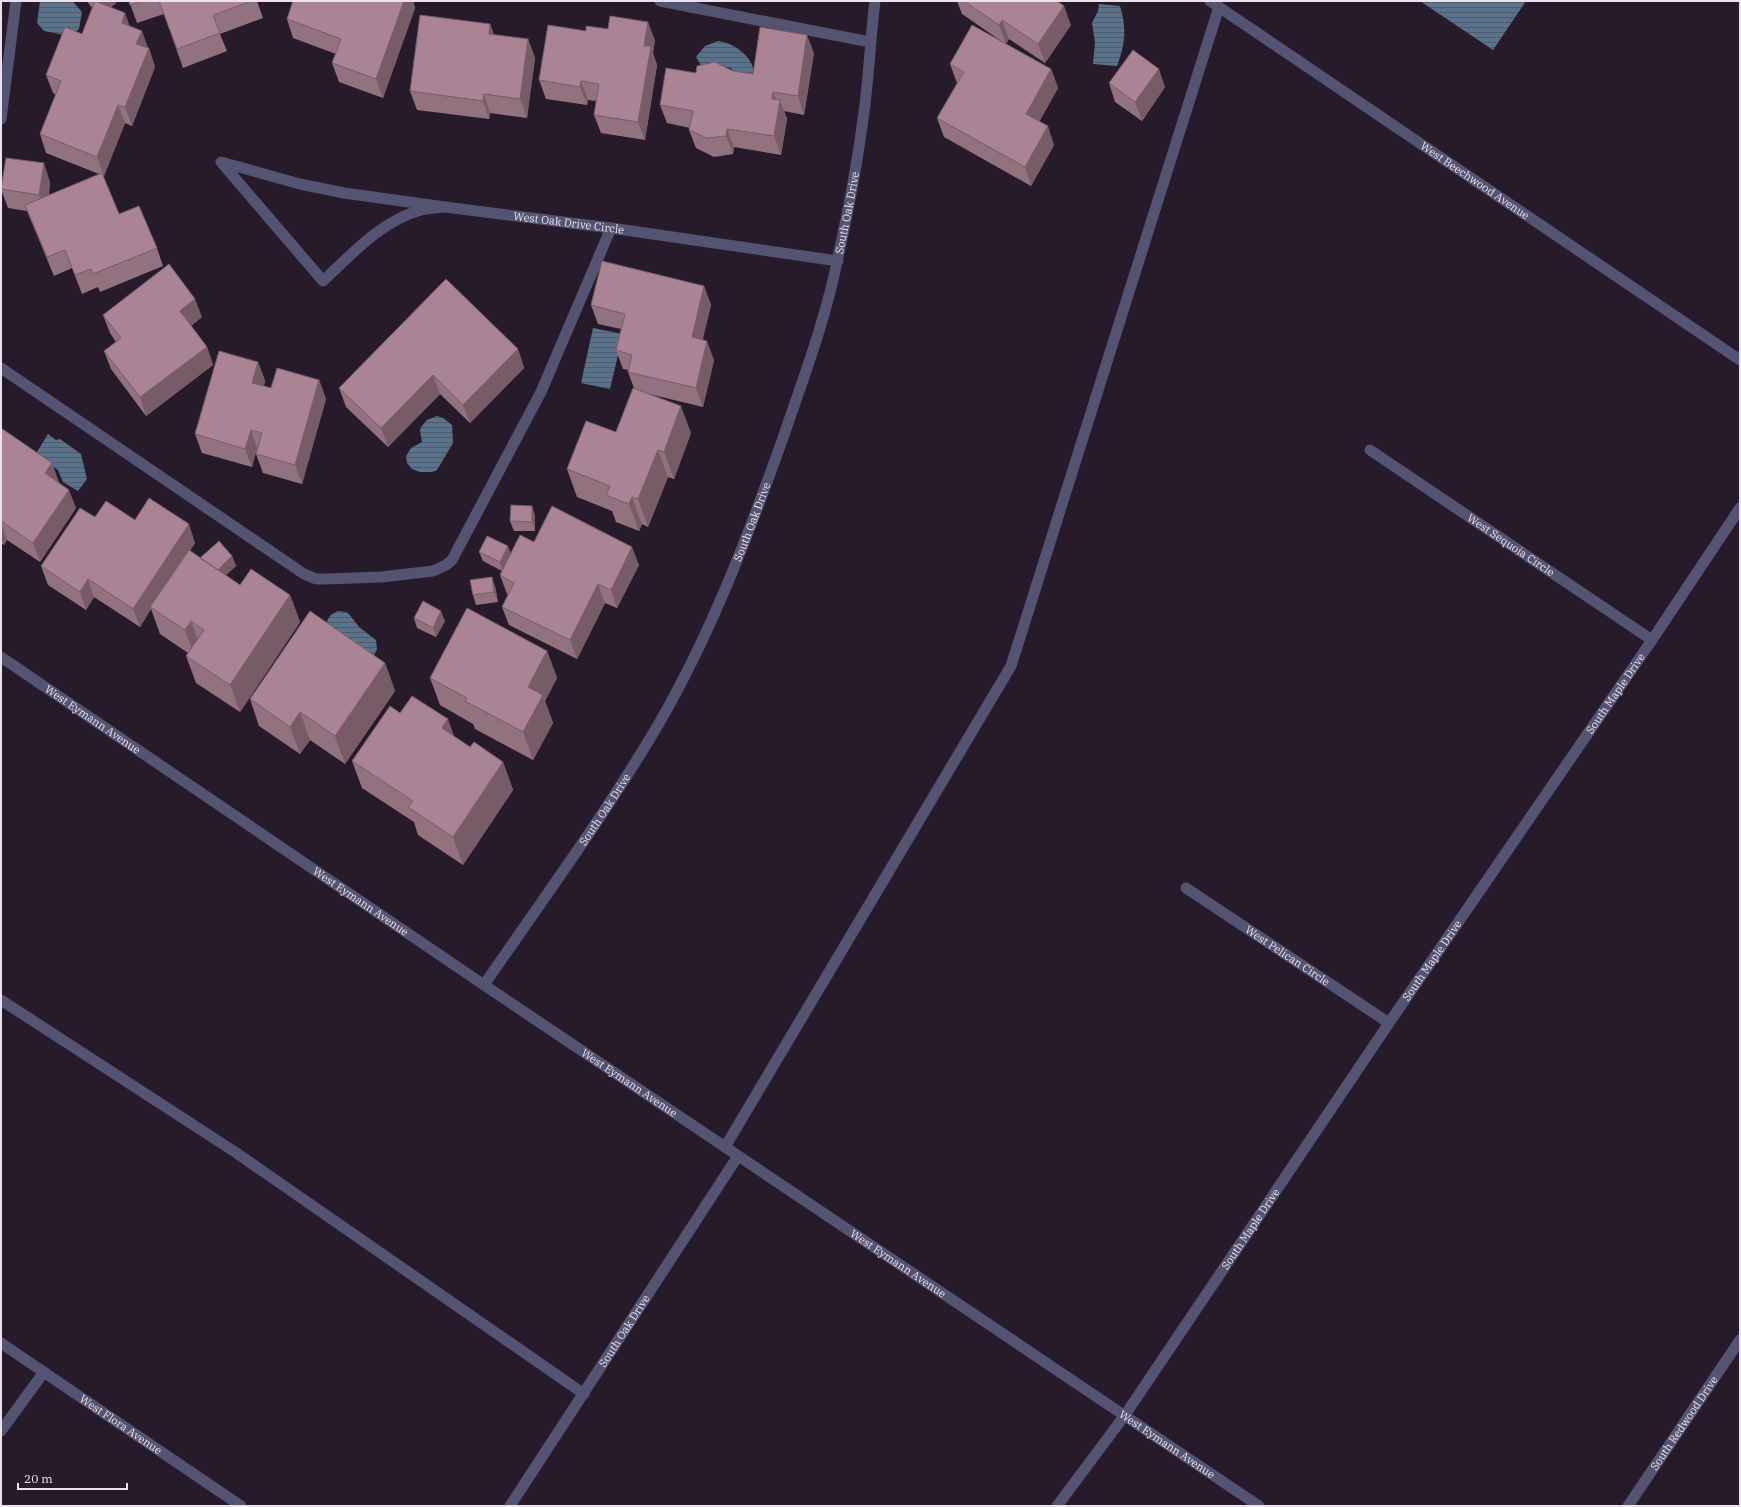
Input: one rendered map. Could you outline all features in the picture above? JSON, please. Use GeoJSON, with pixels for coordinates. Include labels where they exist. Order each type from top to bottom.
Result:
{"type":"FeatureCollection","features":[{"type":"Feature","properties":{"kind":"street"},"geometry":{"type":"LineString","coordinates":[[1,119],[16,1]]}},
{"type":"Feature","properties":{"kind":"street"},"geometry":{"type":"LineString","coordinates":[[660,1],[870,42]]}},
{"type":"Feature","properties":{"kind":"street","name":"South Oak Drive"},"geometry":{"type":"LineString","coordinates":[[484,985],[615,794],[659,723],[696,654],[729,581],[754,518],[808,365],[838,261],[864,118],[870,42],[876,1]]}},
{"type":"Feature","properties":{"kind":"street"},"geometry":{"type":"LineString","coordinates":[[725,1147],[1011,666],[1215,4]]}},
{"type":"Feature","properties":{"kind":"street","name":"West Beechwood Avenue"},"geometry":{"type":"LineString","coordinates":[[1215,4],[1740,360]]}},
{"type":"Feature","properties":{"kind":"street","name":"West Oak Drive Circle"},"geometry":{"type":"LineString","coordinates":[[445,207],[422,210],[406,215],[388,224],[323,281],[221,162],[300,184],[344,193],[611,228],[838,261]]}},
{"type":"Feature","properties":{"kind":"street"},"geometry":{"type":"LineString","coordinates":[[1,368],[304,574],[316,579],[325,579],[382,576],[433,571],[446,565],[452,560],[540,392],[611,228]]}},
{"type":"Feature","properties":{"kind":"street","name":"West Sequoia Circle"},"geometry":{"type":"LineString","coordinates":[[1370,450],[1652,640]]}},
{"type":"Feature","properties":{"kind":"street","name":"South Maple Drive"},"geometry":{"type":"LineString","coordinates":[[1057,1506],[1125,1415],[1389,1023],[1652,640],[1740,508]]}},
{"type":"Feature","properties":{"kind":"street","name":"West Eymann Avenue"},"geometry":{"type":"LineString","coordinates":[[1,657],[484,985],[1259,1506]]}},
{"type":"Feature","properties":{"kind":"street","name":"West Pelican Circle"},"geometry":{"type":"LineString","coordinates":[[1186,888],[1389,1023]]}},
{"type":"Feature","properties":{"kind":"street"},"geometry":{"type":"LineString","coordinates":[[1,1000],[235,1152],[584,1394]]}},
{"type":"Feature","properties":{"kind":"street","name":"South Oak Drive"},"geometry":{"type":"LineString","coordinates":[[510,1506],[738,1156]]}},
{"type":"Feature","properties":{"kind":"street","name":"South Redwood Drive"},"geometry":{"type":"LineString","coordinates":[[1628,1506],[1740,1340]]}},
{"type":"Feature","properties":{"kind":"street","name":"West Flora Avenue"},"geometry":{"type":"LineString","coordinates":[[1,1343],[241,1506]]}},
{"type":"Feature","properties":{"kind":"street"},"geometry":{"type":"LineString","coordinates":[[1,1431],[44,1372]]}},
{"type":"Feature","properties":{"kind":"water"},"geometry":{"type":"Polygon","coordinates":[[[40,1],[75,1],[74,3],[82,12],[79,29],[70,36],[44,31],[37,23],[40,1]]]}},
{"type":"Feature","properties":{"kind":"water"},"geometry":{"type":"Polygon","coordinates":[[[1420,1],[1526,1],[1493,50],[1420,1]]]}},
{"type":"Feature","properties":{"kind":"water"},"geometry":{"type":"Polygon","coordinates":[[[1099,4],[1120,6],[1124,22],[1124,36],[1122,51],[1117,66],[1093,64],[1095,42],[1092,23],[1098,11],[1099,4]]]}},
{"type":"Feature","properties":{"kind":"water"},"geometry":{"type":"Polygon","coordinates":[[[718,41],[724,42],[742,52],[751,62],[754,74],[737,75],[730,68],[723,67],[706,74],[696,57],[705,46],[718,41]]]}},
{"type":"Feature","properties":{"kind":"water"},"geometry":{"type":"Polygon","coordinates":[[[593,328],[623,334],[610,389],[581,383],[593,328]]]}},
{"type":"Feature","properties":{"kind":"water"},"geometry":{"type":"Polygon","coordinates":[[[437,416],[443,418],[452,425],[453,443],[437,470],[432,472],[420,472],[412,469],[407,463],[406,456],[411,448],[422,442],[420,431],[421,427],[427,420],[437,416]]]}},
{"type":"Feature","properties":{"kind":"water"},"geometry":{"type":"Polygon","coordinates":[[[48,434],[56,440],[60,439],[81,454],[87,479],[78,491],[63,482],[58,470],[35,455],[48,434]]]}},
{"type":"Feature","properties":{"kind":"water"},"geometry":{"type":"Polygon","coordinates":[[[338,611],[349,614],[359,627],[376,640],[377,649],[372,659],[327,626],[327,621],[333,613],[338,611]]]}},
{"type":"Feature","properties":{"kind":"building"},"geometry":{"type":"Polygon","coordinates":[[[95,1],[125,13],[122,23],[142,31],[136,44],[149,48],[125,107],[118,105],[97,157],[40,134],[61,81],[46,75],[65,27],[82,34],[95,1]]]}},
{"type":"Feature","properties":{"kind":"building"},"geometry":{"type":"Polygon","coordinates":[[[129,1],[141,1],[130,5],[129,1]]]}},
{"type":"Feature","properties":{"kind":"building"},"geometry":{"type":"Polygon","coordinates":[[[159,1],[252,1],[213,15],[220,33],[177,49],[159,1]]]}},
{"type":"Feature","properties":{"kind":"building"},"geometry":{"type":"Polygon","coordinates":[[[293,1],[404,1],[376,79],[332,63],[341,39],[287,19],[293,1]]]}},
{"type":"Feature","properties":{"kind":"building"},"geometry":{"type":"Polygon","coordinates":[[[964,1],[1057,1],[1064,6],[1038,44],[1002,20],[999,25],[964,1]]]}},
{"type":"Feature","properties":{"kind":"building"},"geometry":{"type":"Polygon","coordinates":[[[420,15],[490,24],[489,34],[528,39],[520,99],[484,94],[483,101],[410,91],[420,15]]]}},
{"type":"Feature","properties":{"kind":"building"},"geometry":{"type":"Polygon","coordinates":[[[610,16],[648,22],[644,46],[651,46],[638,122],[594,115],[599,84],[581,81],[580,87],[539,80],[548,25],[586,31],[586,26],[608,29],[610,16]]]}},
{"type":"Feature","properties":{"kind":"building"},"geometry":{"type":"Polygon","coordinates":[[[972,25],[1051,69],[1026,114],[1048,126],[1025,167],[937,118],[964,72],[950,64],[972,25]]]}},
{"type":"Feature","properties":{"kind":"building"},"geometry":{"type":"Polygon","coordinates":[[[760,27],[807,35],[798,96],[773,92],[772,99],[780,100],[774,136],[727,129],[726,136],[707,138],[689,130],[693,111],[660,105],[666,68],[696,73],[697,66],[715,62],[733,71],[753,74],[760,27]]]}},
{"type":"Feature","properties":{"kind":"building"},"geometry":{"type":"Polygon","coordinates":[[[1133,50],[1159,69],[1135,102],[1109,83],[1133,50]]]}},
{"type":"Feature","properties":{"kind":"building"},"geometry":{"type":"Polygon","coordinates":[[[6,158],[44,163],[39,195],[1,189],[6,158]]]}},
{"type":"Feature","properties":{"kind":"building"},"geometry":{"type":"Polygon","coordinates":[[[102,173],[119,214],[139,206],[157,248],[93,274],[91,269],[75,275],[65,250],[47,257],[25,205],[102,173]]]}},
{"type":"Feature","properties":{"kind":"building"},"geometry":{"type":"Polygon","coordinates":[[[602,261],[704,286],[692,337],[707,341],[696,388],[628,372],[632,355],[616,350],[625,314],[591,305],[602,261]]]}},
{"type":"Feature","properties":{"kind":"building"},"geometry":{"type":"Polygon","coordinates":[[[169,264],[195,299],[180,311],[207,347],[140,397],[104,351],[121,338],[103,315],[169,264]]]}},
{"type":"Feature","properties":{"kind":"building"},"geometry":{"type":"Polygon","coordinates":[[[446,279],[518,349],[463,405],[433,375],[381,428],[339,388],[446,279]]]}},
{"type":"Feature","properties":{"kind":"building"},"geometry":{"type":"Polygon","coordinates":[[[219,351],[258,362],[252,383],[271,388],[277,368],[319,380],[295,465],[256,454],[262,433],[251,430],[245,449],[195,434],[219,351]]]}},
{"type":"Feature","properties":{"kind":"building"},"geometry":{"type":"Polygon","coordinates":[[[633,388],[681,406],[664,452],[658,450],[638,499],[632,497],[629,504],[606,495],[610,486],[567,469],[586,421],[616,432],[633,388]]]}},
{"type":"Feature","properties":{"kind":"building"},"geometry":{"type":"Polygon","coordinates":[[[1,428],[52,463],[45,473],[69,490],[33,543],[1,521],[1,428]]]}},
{"type":"Feature","properties":{"kind":"building"},"geometry":{"type":"Polygon","coordinates":[[[149,498],[189,524],[133,609],[88,579],[80,592],[41,566],[80,508],[95,517],[106,501],[135,520],[149,498]]]}},
{"type":"Feature","properties":{"kind":"building"},"geometry":{"type":"Polygon","coordinates":[[[511,505],[532,506],[532,522],[510,521],[511,505]]]}},
{"type":"Feature","properties":{"kind":"building"},"geometry":{"type":"Polygon","coordinates":[[[552,506],[632,547],[611,590],[598,584],[570,640],[502,607],[514,583],[500,575],[520,535],[534,542],[552,506]]]}},
{"type":"Feature","properties":{"kind":"building"},"geometry":{"type":"Polygon","coordinates":[[[487,536],[508,546],[500,562],[479,552],[487,536]]]}},
{"type":"Feature","properties":{"kind":"building"},"geometry":{"type":"Polygon","coordinates":[[[219,541],[232,556],[218,570],[200,558],[219,541]]]}},
{"type":"Feature","properties":{"kind":"building"},"geometry":{"type":"Polygon","coordinates":[[[189,550],[240,585],[251,569],[290,595],[230,685],[186,656],[204,630],[191,621],[185,630],[150,607],[189,550]]]}},
{"type":"Feature","properties":{"kind":"building"},"geometry":{"type":"Polygon","coordinates":[[[492,577],[494,592],[473,595],[470,580],[492,577]]]}},
{"type":"Feature","properties":{"kind":"building"},"geometry":{"type":"Polygon","coordinates":[[[423,601],[441,611],[433,628],[414,618],[423,601]]]}},
{"type":"Feature","properties":{"kind":"building"},"geometry":{"type":"Polygon","coordinates":[[[467,608],[547,651],[528,687],[543,695],[523,732],[465,701],[467,698],[430,678],[467,608]]]}},
{"type":"Feature","properties":{"kind":"building"},"geometry":{"type":"Polygon","coordinates":[[[310,611],[385,663],[335,736],[300,712],[290,727],[250,699],[310,611]]]}},
{"type":"Feature","properties":{"kind":"building"},"geometry":{"type":"Polygon","coordinates":[[[412,696],[448,719],[442,728],[470,747],[474,742],[503,762],[453,837],[408,807],[413,801],[352,761],[390,706],[400,713],[412,696]]]}}]}
